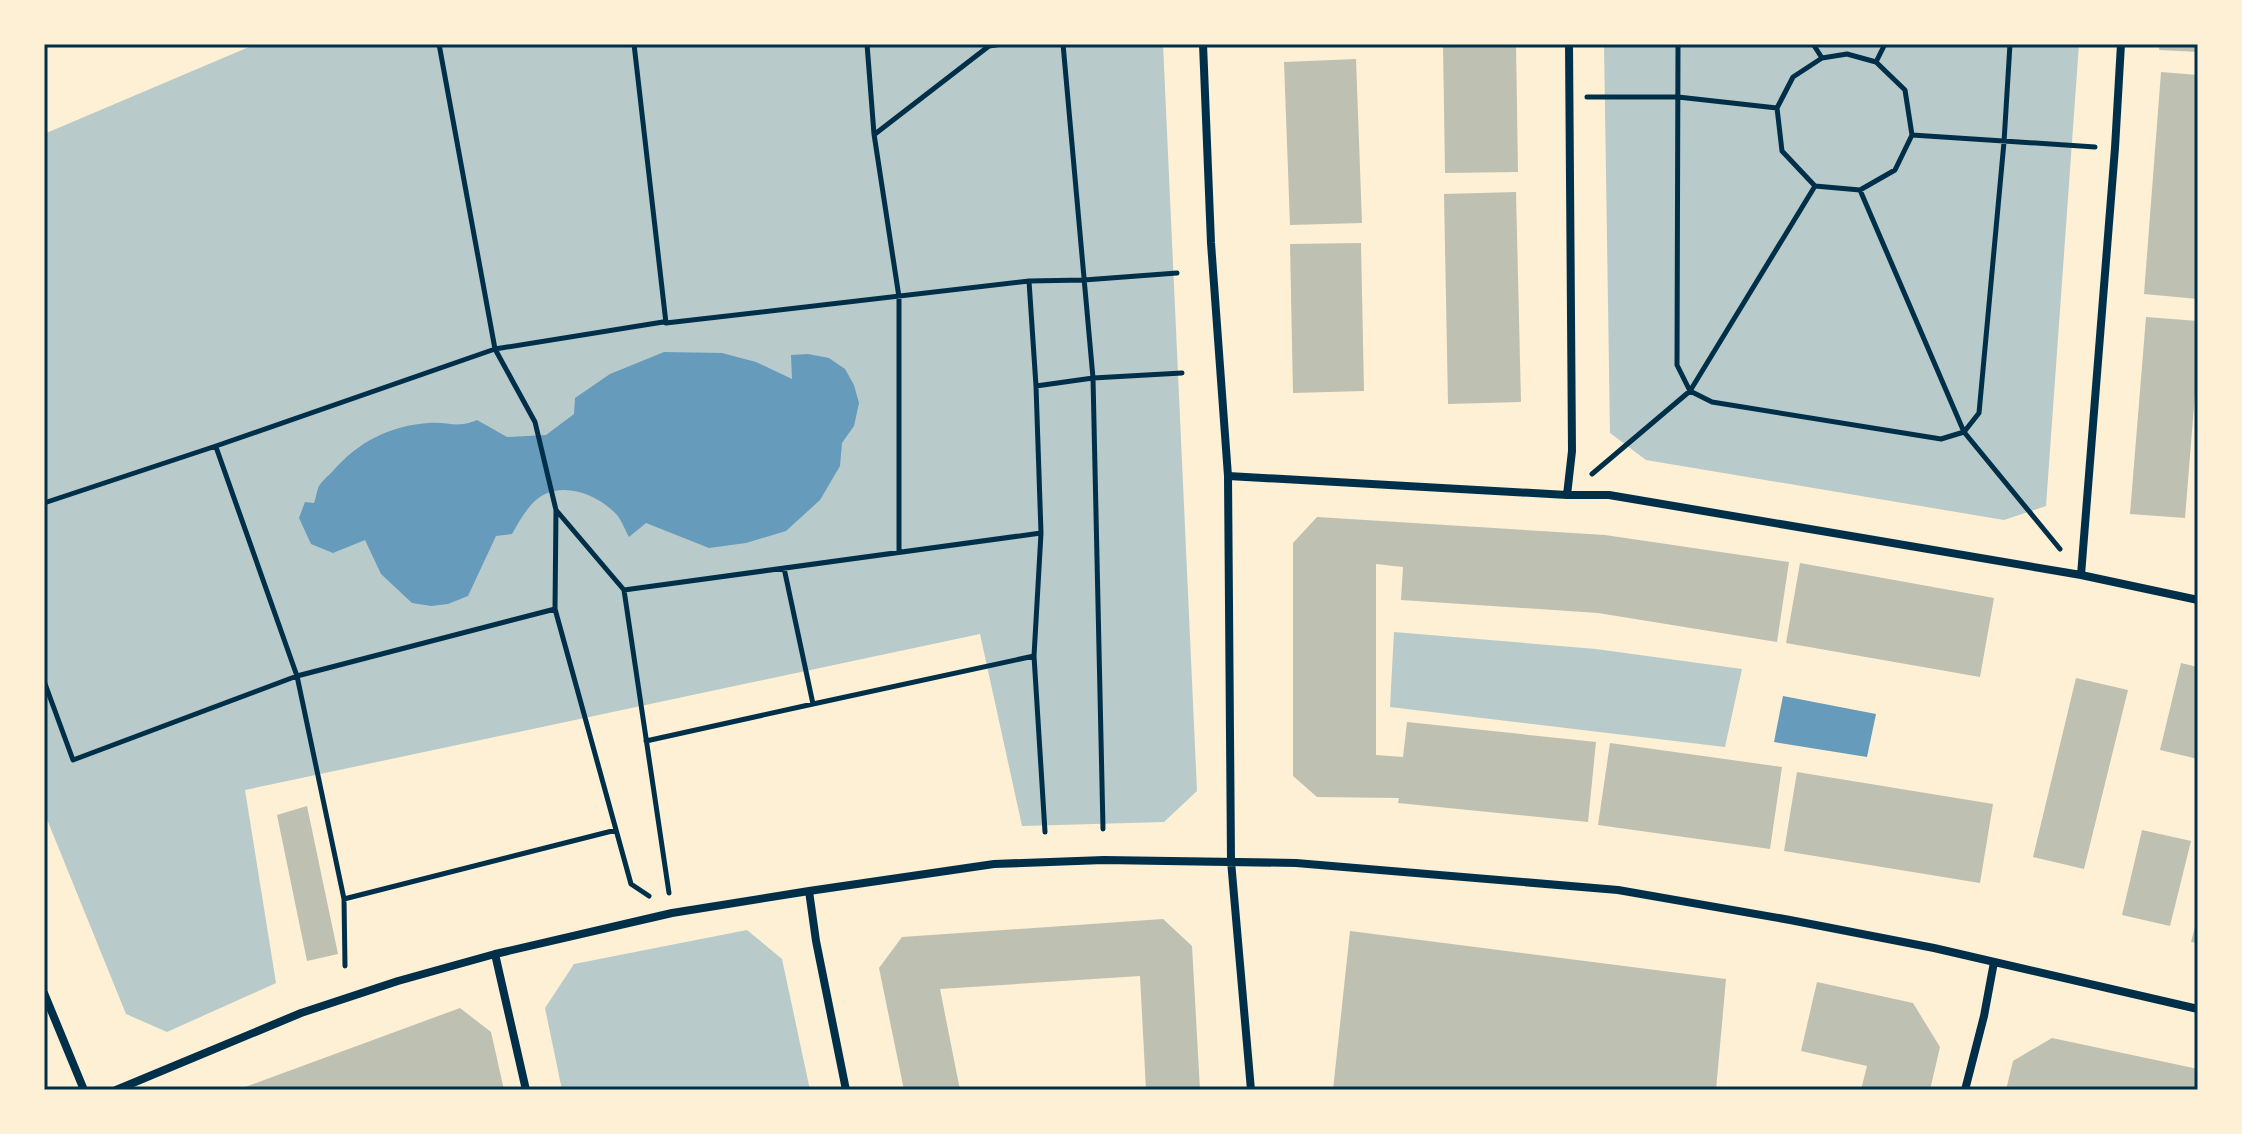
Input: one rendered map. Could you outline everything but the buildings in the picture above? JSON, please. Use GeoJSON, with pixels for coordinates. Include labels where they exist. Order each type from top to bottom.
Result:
{"type":"FeatureCollection","features":[{"type":"Feature","properties":{"kind":"street"},"geometry":{"type":"LineString","coordinates":[[1203,44],[1211,243],[1228,476],[1231,861],[1251,1090]]}},
{"type":"Feature","properties":{"kind":"street"},"geometry":{"type":"LineString","coordinates":[[1567,495],[1572,451],[1569,44]]}},
{"type":"Feature","properties":{"kind":"street"},"geometry":{"type":"LineString","coordinates":[[2081,575],[2121,44]]}},
{"type":"Feature","properties":{"kind":"street"},"geometry":{"type":"LineString","coordinates":[[1228,476],[1609,495],[2081,575],[2198,600]]}},
{"type":"Feature","properties":{"kind":"street"},"geometry":{"type":"LineString","coordinates":[[116,1090],[301,1013],[495,954],[672,913],[994,864],[1104,860],[1296,863],[1618,890],[1790,920],[1994,962],[2198,1009]]}},
{"type":"Feature","properties":{"kind":"street"},"geometry":{"type":"LineString","coordinates":[[809,891],[846,1090]]}},
{"type":"Feature","properties":{"kind":"street"},"geometry":{"type":"LineString","coordinates":[[495,954],[526,1090]]}},
{"type":"Feature","properties":{"kind":"street"},"geometry":{"type":"LineString","coordinates":[[1965,1090],[1994,962]]}},
{"type":"Feature","properties":{"kind":"street"},"geometry":{"type":"LineString","coordinates":[[44,993],[84,1090]]}},
{"type":"Feature","properties":{"kind":"path"},"geometry":{"type":"LineString","coordinates":[[439,44],[495,349],[535,422],[556,510],[555,609],[631,884],[672,913]]}},
{"type":"Feature","properties":{"kind":"path"},"geometry":{"type":"LineString","coordinates":[[634,44],[666,323]]}},
{"type":"Feature","properties":{"kind":"path"},"geometry":{"type":"LineString","coordinates":[[867,44],[874,134],[899,297],[899,552]]}},
{"type":"Feature","properties":{"kind":"path"},"geometry":{"type":"LineString","coordinates":[[874,134],[988,45],[1002,44]]}},
{"type":"Feature","properties":{"kind":"path"},"geometry":{"type":"LineString","coordinates":[[1063,44],[1093,378],[1103,829]]}},
{"type":"Feature","properties":{"kind":"path"},"geometry":{"type":"LineString","coordinates":[[1678,44],[1677,365],[1690,391],[1712,402],[1941,439],[1964,432],[1979,413],[2010,44]]}},
{"type":"Feature","properties":{"kind":"path"},"geometry":{"type":"LineString","coordinates":[[1813,44],[1822,58]]}},
{"type":"Feature","properties":{"kind":"path"},"geometry":{"type":"LineString","coordinates":[[1876,62],[1885,44]]}},
{"type":"Feature","properties":{"kind":"path"},"geometry":{"type":"LineString","coordinates":[[1847,54],[1876,62],[1905,90],[1912,135],[1895,170],[1860,190],[1815,186],[1782,151],[1777,108],[1793,77],[1822,58],[1847,54]]}},
{"type":"Feature","properties":{"kind":"path"},"geometry":{"type":"LineString","coordinates":[[1570,97],[1678,97],[1777,108]]}},
{"type":"Feature","properties":{"kind":"path"},"geometry":{"type":"LineString","coordinates":[[1912,135],[2115,148]]}},
{"type":"Feature","properties":{"kind":"path"},"geometry":{"type":"LineString","coordinates":[[1567,495],[1690,391],[1815,186]]}},
{"type":"Feature","properties":{"kind":"path"},"geometry":{"type":"LineString","coordinates":[[1860,190],[1964,432],[2081,575]]}},
{"type":"Feature","properties":{"kind":"path"},"geometry":{"type":"LineString","coordinates":[[44,503],[495,349],[663,322],[1029,281],[1177,273]]}},
{"type":"Feature","properties":{"kind":"path"},"geometry":{"type":"LineString","coordinates":[[1029,281],[1041,533],[1034,656],[1045,832]]}},
{"type":"Feature","properties":{"kind":"path"},"geometry":{"type":"LineString","coordinates":[[1036,386],[1093,378],[1182,373]]}},
{"type":"Feature","properties":{"kind":"path"},"geometry":{"type":"LineString","coordinates":[[216,446],[297,676],[344,899],[345,966]]}},
{"type":"Feature","properties":{"kind":"path"},"geometry":{"type":"LineString","coordinates":[[556,510],[624,590],[672,913]]}},
{"type":"Feature","properties":{"kind":"path"},"geometry":{"type":"LineString","coordinates":[[624,590],[1041,533]]}},
{"type":"Feature","properties":{"kind":"path"},"geometry":{"type":"LineString","coordinates":[[784,568],[813,704]]}},
{"type":"Feature","properties":{"kind":"path"},"geometry":{"type":"LineString","coordinates":[[44,681],[73,760],[297,676],[555,609]]}},
{"type":"Feature","properties":{"kind":"path"},"geometry":{"type":"LineString","coordinates":[[646,741],[1034,656]]}},
{"type":"Feature","properties":{"kind":"path"},"geometry":{"type":"LineString","coordinates":[[344,899],[616,830]]}},
{"type":"Feature","properties":{"kind":"shaded area"},"geometry":{"type":"Polygon","coordinates":[[[256,44],[1163,44],[1197,791],[1164,822],[1022,826],[980,634],[245,790],[276,983],[167,1032],[126,1014],[44,812],[44,134],[256,44]]]}},
{"type":"Feature","properties":{"kind":"shaded area"},"geometry":{"type":"Polygon","coordinates":[[[1604,44],[2079,44],[2046,506],[2004,520],[1646,460],[1610,433],[1604,44]]]}},
{"type":"Feature","properties":{"kind":"shaded area"},"geometry":{"type":"Polygon","coordinates":[[[1394,632],[1596,649],[1742,669],[1725,747],[1390,707],[1394,632]]]}},
{"type":"Feature","properties":{"kind":"shaded area"},"geometry":{"type":"Polygon","coordinates":[[[747,930],[782,959],[810,1090],[562,1090],[545,1008],[574,964],[747,930]]]}},
{"type":"Feature","properties":{"kind":"water"},"geometry":{"type":"Polygon","coordinates":[[[664,352],[722,353],[756,362],[792,379],[791,355],[829,358],[845,369],[859,403],[854,426],[842,443],[840,466],[820,500],[786,531],[746,543],[709,548],[646,523],[629,537],[617,515],[602,502],[583,493],[552,491],[533,502],[512,534],[496,536],[468,596],[448,604],[431,606],[412,603],[381,574],[365,540],[333,553],[311,544],[299,518],[305,502],[314,503],[323,480],[352,452],[375,437],[414,425],[463,424],[477,420],[507,437],[546,435],[574,414],[575,398],[610,374],[664,352]]]}},
{"type":"Feature","properties":{"kind":"water"},"geometry":{"type":"Polygon","coordinates":[[[1783,696],[1876,714],[1867,757],[1774,742],[1783,696]]]}}]}
